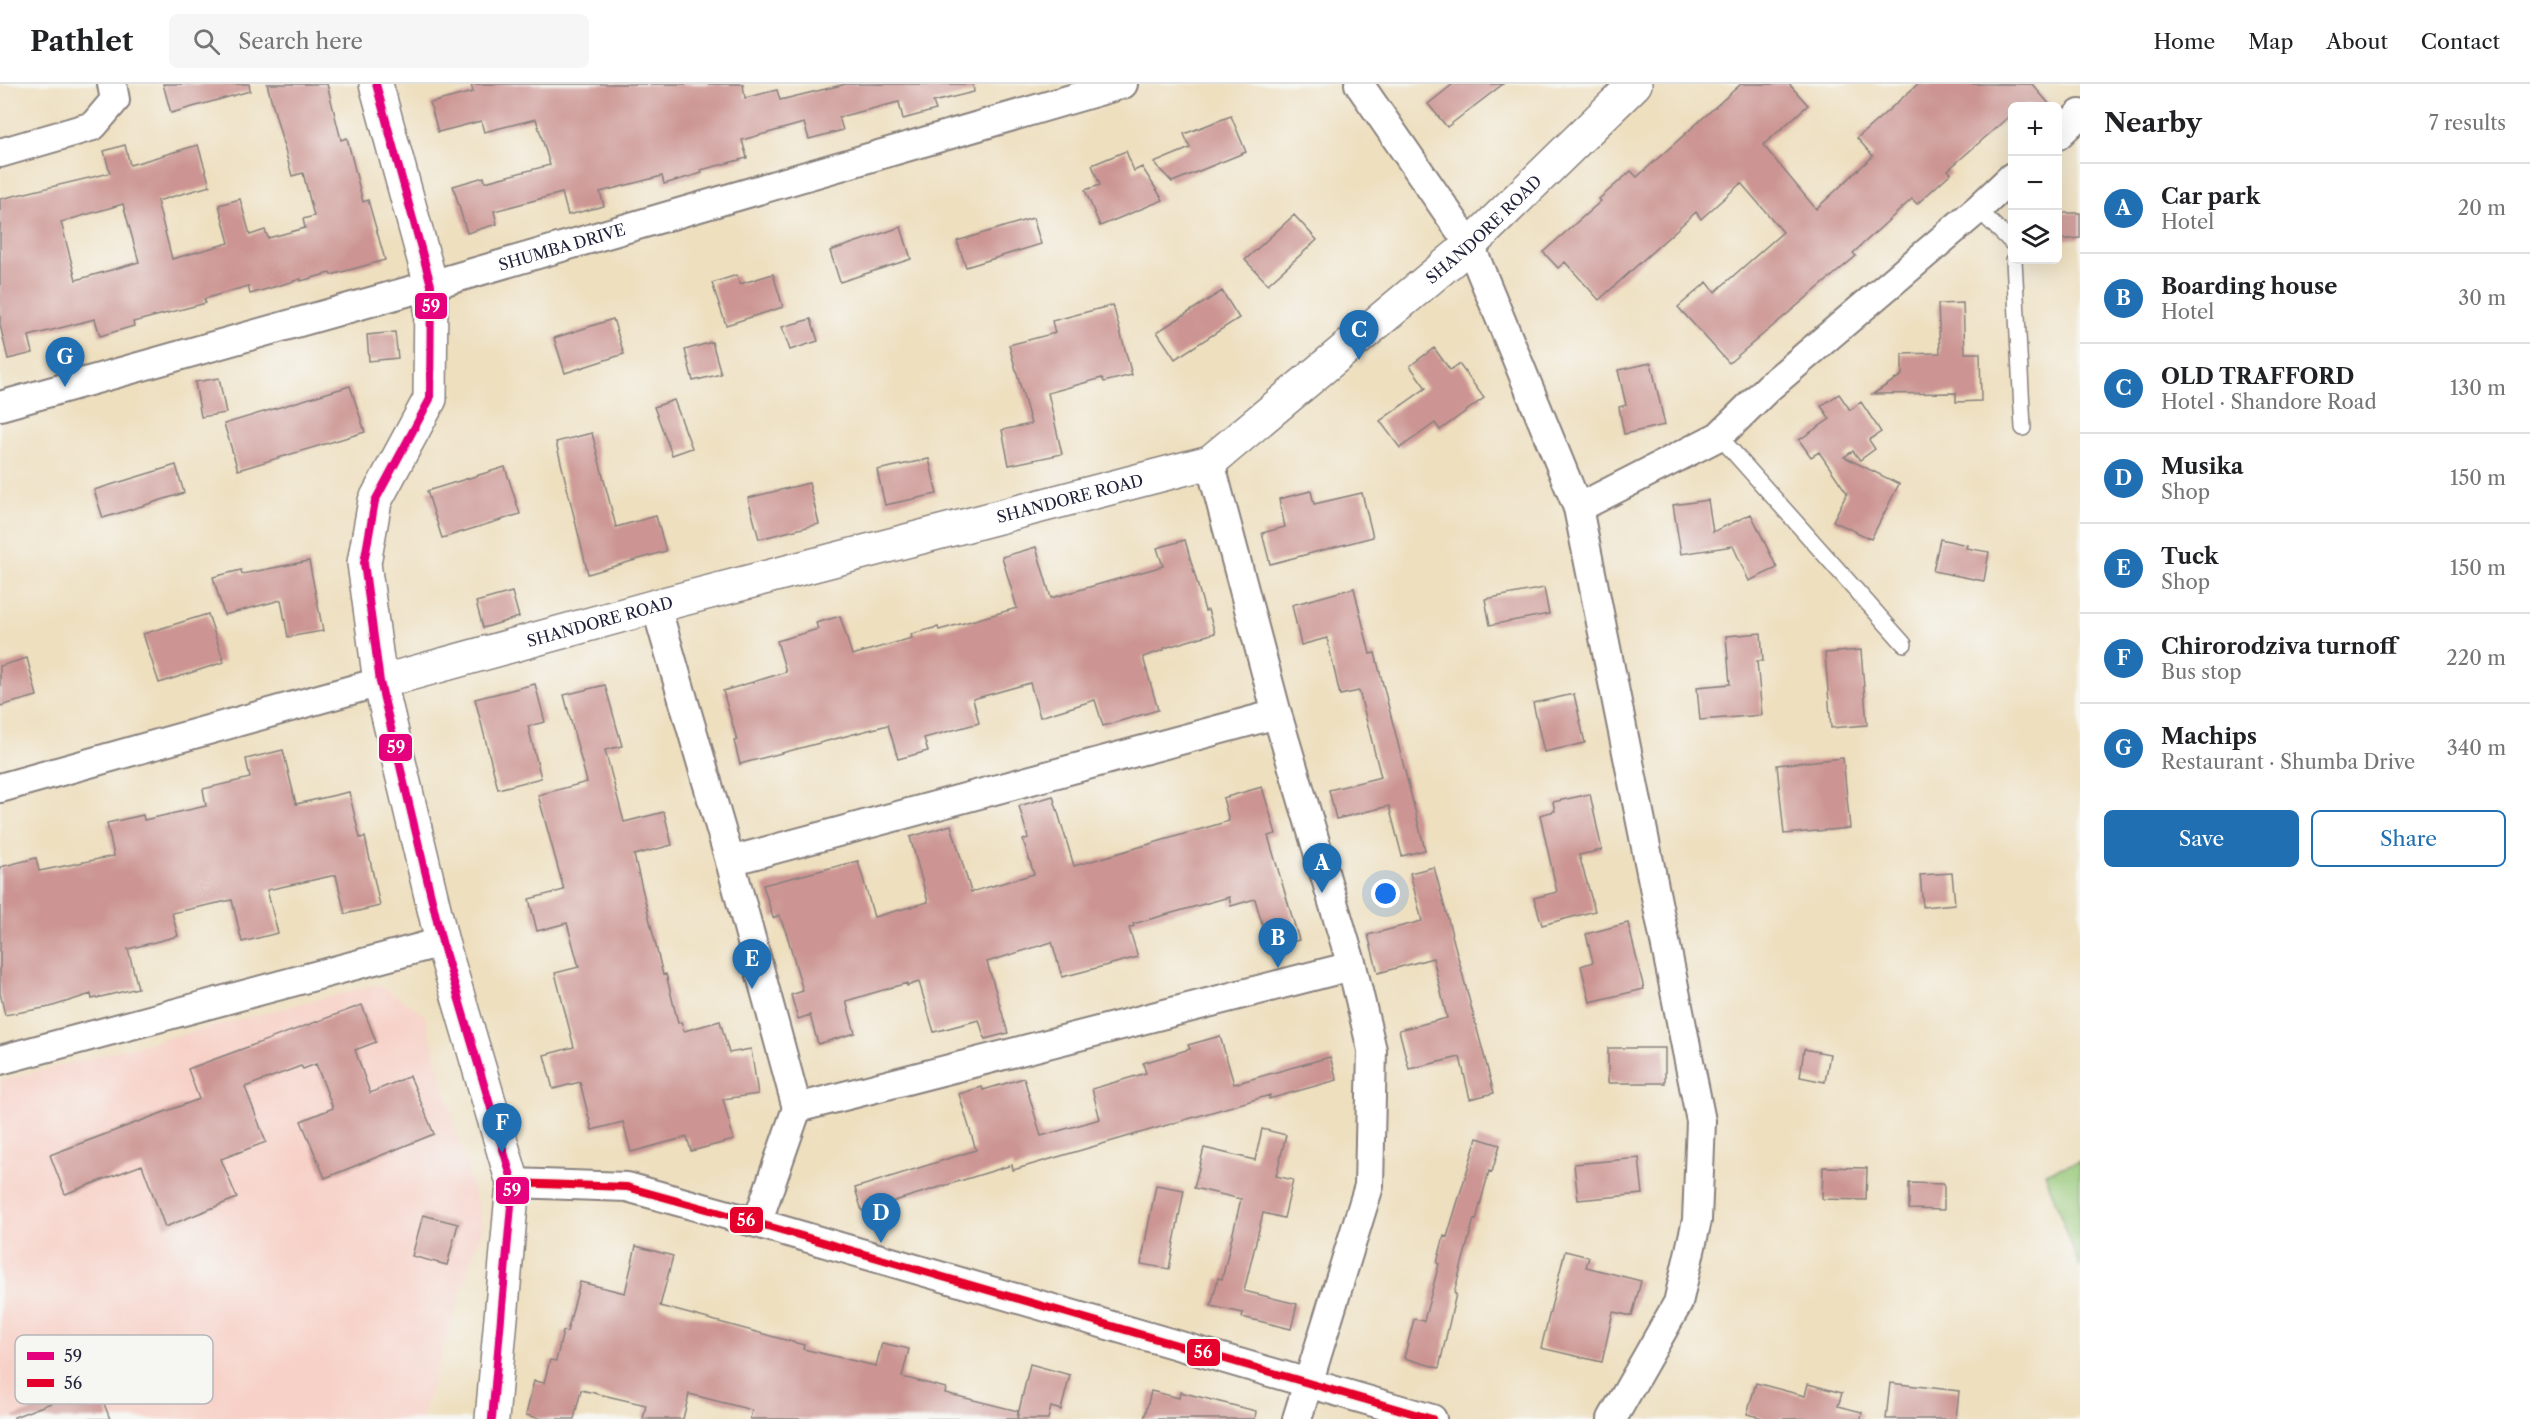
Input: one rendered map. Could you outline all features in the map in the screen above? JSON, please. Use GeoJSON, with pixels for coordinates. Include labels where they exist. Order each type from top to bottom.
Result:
{"type":"FeatureCollection","features":[{"type":"Feature","properties":{"kind":"street"},"geometry":{"type":"LineString","coordinates":[[0,153],[93,126],[116,99],[112,84]]}},
{"type":"Feature","properties":{"kind":"street"},"geometry":{"type":"LineString","coordinates":[[376,84],[431,285],[430,399],[375,501],[364,563],[380,682],[442,942],[513,1183],[492,1419]]}},
{"type":"Feature","properties":{"kind":"street","name":"SHUMBA DRIVE"},"geometry":{"type":"LineString","coordinates":[[0,406],[431,285],[1123,84]]}},
{"type":"Feature","properties":{"kind":"street"},"geometry":{"type":"LineString","coordinates":[[1359,84],[1470,245],[1578,508],[1701,1121],[1697,1220],[1678,1303],[1612,1419]]}},
{"type":"Feature","properties":{"kind":"street","name":"SHANDORE ROAD"},"geometry":{"type":"LineString","coordinates":[[380,682],[656,606],[1210,462],[1470,245],[1635,84]]}},
{"type":"Feature","properties":{"kind":"street"},"geometry":{"type":"LineString","coordinates":[[2062,131],[2080,114]]}},
{"type":"Feature","properties":{"kind":"street"},"geometry":{"type":"LineString","coordinates":[[1578,508],[1719,436],[1769,387],[2008,182]]}},
{"type":"Feature","properties":{"kind":"street"},"geometry":{"type":"LineString","coordinates":[[1210,462],[1277,714],[1352,966],[1372,1050],[1369,1186],[1298,1419]]}},
{"type":"Feature","properties":{"kind":"street"},"geometry":{"type":"LineString","coordinates":[[656,606],[730,861],[797,1108],[757,1222]]}},
{"type":"Feature","properties":{"kind":"street"},"geometry":{"type":"LineString","coordinates":[[0,788],[380,682]]}},
{"type":"Feature","properties":{"kind":"street"},"geometry":{"type":"LineString","coordinates":[[730,861],[1277,714]]}},
{"type":"Feature","properties":{"kind":"street"},"geometry":{"type":"LineString","coordinates":[[0,1060],[442,942]]}},
{"type":"Feature","properties":{"kind":"street"},"geometry":{"type":"LineString","coordinates":[[797,1108],[1352,966]]}},
{"type":"Feature","properties":{"kind":"street"},"geometry":{"type":"LineString","coordinates":[[513,1183],[627,1187],[757,1222],[1432,1419]]}},
{"type":"Feature","properties":{"kind":"lane"},"geometry":{"type":"LineString","coordinates":[[1978,209],[2008,238]]}},
{"type":"Feature","properties":{"kind":"lane"},"geometry":{"type":"LineString","coordinates":[[2014,264],[2023,428]]}},
{"type":"Feature","properties":{"kind":"lane"},"geometry":{"type":"LineString","coordinates":[[1719,436],[1904,644]]}},
{"type":"Feature","properties":{"kind":"shaded area"},"geometry":{"type":"Polygon","coordinates":[[[378,984],[424,1014],[483,1225],[421,1419],[0,1419],[0,1081],[378,984]]]}},
{"type":"Feature","properties":{"kind":"green space"},"geometry":{"type":"Polygon","coordinates":[[[2080,1161],[2080,1268],[2045,1173],[2080,1161]]]}},
{"type":"Feature","properties":{"kind":"building"},"geometry":{"type":"Polygon","coordinates":[[[163,84],[249,84],[250,91],[171,113],[163,84]]]}},
{"type":"Feature","properties":{"kind":"building"},"geometry":{"type":"Polygon","coordinates":[[[267,84],[327,84],[341,140],[347,138],[363,202],[368,200],[385,260],[331,275],[330,273],[301,281],[301,279],[250,294],[248,286],[204,299],[206,303],[133,322],[134,326],[100,336],[95,319],[29,336],[33,353],[8,359],[0,325],[0,199],[110,173],[104,151],[125,145],[130,165],[198,145],[210,186],[157,201],[172,259],[229,243],[219,205],[240,199],[250,235],[265,230],[268,238],[305,228],[303,219],[314,216],[303,173],[292,176],[267,84]],[[123,204],[61,222],[76,280],[139,262],[123,204]]]}},
{"type":"Feature","properties":{"kind":"building"},"geometry":{"type":"Polygon","coordinates":[[[471,84],[743,84],[745,98],[777,90],[780,100],[846,84],[973,84],[974,92],[933,102],[936,110],[903,119],[899,102],[839,117],[843,130],[809,139],[804,123],[742,140],[747,158],[701,170],[702,173],[664,184],[662,176],[600,192],[604,206],[568,215],[562,193],[494,211],[497,224],[467,233],[453,186],[484,177],[485,182],[550,165],[536,119],[484,132],[481,121],[438,132],[430,103],[473,92],[471,84]]]}},
{"type":"Feature","properties":{"kind":"building"},"geometry":{"type":"Polygon","coordinates":[[[1453,84],[1503,84],[1447,127],[1428,104],[1453,84]]]}},
{"type":"Feature","properties":{"kind":"building"},"geometry":{"type":"Polygon","coordinates":[[[1741,84],[1789,84],[1808,105],[1763,145],[1816,209],[1873,156],[1857,138],[1918,84],[2032,84],[2048,102],[2008,102],[2008,117],[1948,170],[1951,173],[1917,204],[1912,199],[1853,253],[1856,256],[1729,363],[1678,307],[1707,282],[1715,292],[1783,232],[1741,183],[1701,219],[1696,212],[1599,300],[1565,262],[1558,268],[1543,252],[1631,171],[1637,177],[1741,84]]]}},
{"type":"Feature","properties":{"kind":"building"},"geometry":{"type":"Polygon","coordinates":[[[1231,116],[1246,152],[1172,182],[1154,163],[1190,148],[1184,134],[1231,116]]]}},
{"type":"Feature","properties":{"kind":"building"},"geometry":{"type":"Polygon","coordinates":[[[1126,151],[1134,171],[1142,167],[1163,200],[1100,226],[1085,190],[1100,185],[1092,165],[1126,151]]]}},
{"type":"Feature","properties":{"kind":"building"},"geometry":{"type":"Polygon","coordinates":[[[2062,213],[2080,213],[2080,238],[2062,240],[2062,213]]]}},
{"type":"Feature","properties":{"kind":"building"},"geometry":{"type":"Polygon","coordinates":[[[1294,215],[1317,240],[1268,284],[1245,260],[1294,215]]]}},
{"type":"Feature","properties":{"kind":"building"},"geometry":{"type":"Polygon","coordinates":[[[1033,218],[1041,244],[966,267],[957,241],[1033,218]]]}},
{"type":"Feature","properties":{"kind":"building"},"geometry":{"type":"Polygon","coordinates":[[[901,227],[911,259],[840,282],[830,251],[901,227]]]}},
{"type":"Feature","properties":{"kind":"building"},"geometry":{"type":"Polygon","coordinates":[[[773,274],[783,307],[726,325],[712,283],[737,275],[740,284],[773,274]]]}},
{"type":"Feature","properties":{"kind":"building"},"geometry":{"type":"Polygon","coordinates":[[[1222,291],[1239,318],[1175,359],[1157,332],[1222,291]]]}},
{"type":"Feature","properties":{"kind":"building"},"geometry":{"type":"Polygon","coordinates":[[[1963,303],[1965,353],[1980,353],[1981,401],[1956,402],[1956,393],[1873,394],[1902,375],[1902,354],[1940,353],[1938,304],[1963,303]]]}},
{"type":"Feature","properties":{"kind":"building"},"geometry":{"type":"Polygon","coordinates":[[[1113,305],[1132,375],[1104,382],[1102,378],[1048,393],[1062,454],[1009,465],[1002,430],[1031,424],[1009,345],[1055,333],[1052,321],[1113,305]]]}},
{"type":"Feature","properties":{"kind":"building"},"geometry":{"type":"Polygon","coordinates":[[[613,319],[624,354],[565,373],[554,338],[613,319]]]}},
{"type":"Feature","properties":{"kind":"building"},"geometry":{"type":"Polygon","coordinates":[[[811,319],[818,341],[790,350],[782,327],[811,319]]]}},
{"type":"Feature","properties":{"kind":"building"},"geometry":{"type":"Polygon","coordinates":[[[395,332],[398,358],[369,361],[367,335],[395,332]]]}},
{"type":"Feature","properties":{"kind":"building"},"geometry":{"type":"Polygon","coordinates":[[[712,342],[721,374],[693,381],[685,350],[712,342]]]}},
{"type":"Feature","properties":{"kind":"building"},"geometry":{"type":"Polygon","coordinates":[[[1434,348],[1450,370],[1459,364],[1484,398],[1440,430],[1435,423],[1400,448],[1380,421],[1426,388],[1410,366],[1434,348]]]}},
{"type":"Feature","properties":{"kind":"building"},"geometry":{"type":"Polygon","coordinates":[[[1651,363],[1665,425],[1624,434],[1619,407],[1626,405],[1618,370],[1651,363]]]}},
{"type":"Feature","properties":{"kind":"building"},"geometry":{"type":"Polygon","coordinates":[[[219,378],[226,413],[201,417],[195,382],[219,378]]]}},
{"type":"Feature","properties":{"kind":"building"},"geometry":{"type":"Polygon","coordinates":[[[350,386],[365,432],[238,470],[224,424],[350,386]]]}},
{"type":"Feature","properties":{"kind":"building"},"geometry":{"type":"Polygon","coordinates":[[[1839,394],[1850,410],[1861,402],[1881,432],[1869,440],[1875,449],[1860,460],[1853,451],[1844,457],[1899,484],[1871,539],[1833,521],[1847,493],[1819,452],[1811,457],[1799,440],[1830,419],[1821,406],[1839,394]]]}},
{"type":"Feature","properties":{"kind":"building"},"geometry":{"type":"Polygon","coordinates":[[[674,400],[692,448],[672,455],[654,407],[674,400]]]}},
{"type":"Feature","properties":{"kind":"building"},"geometry":{"type":"Polygon","coordinates":[[[592,433],[616,527],[656,516],[666,551],[588,574],[556,442],[592,433]]]}},
{"type":"Feature","properties":{"kind":"building"},"geometry":{"type":"Polygon","coordinates":[[[929,459],[937,494],[885,505],[877,470],[929,459]]]}},
{"type":"Feature","properties":{"kind":"building"},"geometry":{"type":"Polygon","coordinates":[[[176,465],[184,493],[103,518],[94,490],[176,465]]]}},
{"type":"Feature","properties":{"kind":"building"},"geometry":{"type":"Polygon","coordinates":[[[505,467],[520,514],[442,538],[427,491],[505,467]]]}},
{"type":"Feature","properties":{"kind":"building"},"geometry":{"type":"Polygon","coordinates":[[[809,483],[819,524],[759,539],[748,498],[809,483]]]}},
{"type":"Feature","properties":{"kind":"building"},"geometry":{"type":"Polygon","coordinates":[[[1311,491],[1314,504],[1362,493],[1373,537],[1270,564],[1262,533],[1285,527],[1279,499],[1311,491]]]}},
{"type":"Feature","properties":{"kind":"building"},"geometry":{"type":"Polygon","coordinates":[[[1708,500],[1713,532],[1751,514],[1777,568],[1749,581],[1733,546],[1681,554],[1673,505],[1708,500]]]}},
{"type":"Feature","properties":{"kind":"building"},"geometry":{"type":"Polygon","coordinates":[[[1940,539],[1967,545],[1966,548],[1989,552],[1984,581],[1933,571],[1940,539]]]}},
{"type":"Feature","properties":{"kind":"building"},"geometry":{"type":"Polygon","coordinates":[[[1185,540],[1205,611],[1208,610],[1215,633],[1164,648],[1164,650],[1143,657],[1158,710],[1103,726],[1095,700],[1040,717],[1030,683],[973,699],[979,723],[924,738],[928,751],[898,759],[888,725],[740,764],[734,741],[737,740],[723,691],[786,672],[777,641],[818,629],[816,623],[840,616],[852,655],[912,638],[911,634],[938,627],[939,630],[1017,608],[1002,557],[1036,547],[1051,598],[1163,566],[1157,548],[1185,540]]]}},
{"type":"Feature","properties":{"kind":"building"},"geometry":{"type":"Polygon","coordinates":[[[309,561],[323,631],[288,637],[281,600],[224,615],[213,577],[241,570],[242,574],[309,561]]]}},
{"type":"Feature","properties":{"kind":"building"},"geometry":{"type":"Polygon","coordinates":[[[1354,588],[1370,654],[1375,653],[1425,850],[1402,856],[1389,806],[1336,819],[1329,790],[1381,777],[1359,691],[1340,695],[1327,638],[1301,645],[1292,605],[1354,588]]]}},
{"type":"Feature","properties":{"kind":"building"},"geometry":{"type":"Polygon","coordinates":[[[1544,588],[1549,614],[1490,625],[1485,599],[1544,588]]]}},
{"type":"Feature","properties":{"kind":"building"},"geometry":{"type":"Polygon","coordinates":[[[512,592],[519,617],[483,628],[476,602],[512,592]]]}},
{"type":"Feature","properties":{"kind":"building"},"geometry":{"type":"Polygon","coordinates":[[[208,614],[224,662],[159,683],[143,634],[208,614]]]}},
{"type":"Feature","properties":{"kind":"building"},"geometry":{"type":"Polygon","coordinates":[[[1761,633],[1763,661],[1757,661],[1762,715],[1700,720],[1697,687],[1730,684],[1726,636],[1761,633]]]}},
{"type":"Feature","properties":{"kind":"building"},"geometry":{"type":"Polygon","coordinates":[[[1861,650],[1867,725],[1831,728],[1825,653],[1861,650]]]}},
{"type":"Feature","properties":{"kind":"building"},"geometry":{"type":"Polygon","coordinates":[[[27,658],[37,696],[0,706],[0,666],[27,658]]]}},
{"type":"Feature","properties":{"kind":"building"},"geometry":{"type":"Polygon","coordinates":[[[535,684],[545,722],[528,726],[541,778],[498,789],[475,699],[535,684]]]}},
{"type":"Feature","properties":{"kind":"building"},"geometry":{"type":"Polygon","coordinates":[[[605,685],[622,746],[605,750],[624,822],[664,812],[672,845],[634,855],[663,975],[666,974],[678,1023],[681,1022],[684,1031],[720,1021],[729,1053],[751,1049],[758,1094],[723,1099],[734,1140],[691,1151],[687,1137],[631,1152],[623,1122],[592,1130],[580,1082],[553,1089],[544,1055],[574,1047],[555,973],[579,967],[567,923],[537,931],[529,899],[564,890],[538,795],[587,782],[564,695],[605,685]]]}},
{"type":"Feature","properties":{"kind":"building"},"geometry":{"type":"Polygon","coordinates":[[[1574,694],[1585,743],[1544,752],[1533,703],[1574,694]]]}},
{"type":"Feature","properties":{"kind":"building"},"geometry":{"type":"Polygon","coordinates":[[[283,750],[296,804],[349,792],[360,838],[365,837],[380,906],[345,914],[336,875],[267,890],[278,933],[242,942],[232,900],[172,913],[178,936],[128,949],[138,988],[92,999],[91,994],[50,1007],[5,1015],[0,993],[0,867],[36,858],[39,871],[114,856],[107,823],[143,815],[144,820],[206,806],[203,789],[250,778],[246,759],[283,750]]]}},
{"type":"Feature","properties":{"kind":"building"},"geometry":{"type":"Polygon","coordinates":[[[1843,758],[1850,828],[1784,834],[1777,765],[1843,758]]]}},
{"type":"Feature","properties":{"kind":"building"},"geometry":{"type":"Polygon","coordinates":[[[1262,787],[1276,834],[1268,836],[1299,940],[1269,948],[1255,899],[1231,906],[1229,897],[1133,924],[1134,926],[1129,928],[1138,957],[1062,977],[1052,942],[987,962],[1008,1033],[985,1039],[979,1020],[934,1032],[919,982],[907,986],[907,983],[846,1001],[855,1033],[818,1044],[810,1015],[798,1019],[791,995],[803,991],[787,935],[779,915],[773,918],[763,885],[858,861],[874,917],[928,902],[910,837],[951,825],[971,892],[1034,874],[1023,840],[1028,838],[1019,806],[1053,796],[1074,866],[1229,821],[1223,798],[1262,787]]]}},
{"type":"Feature","properties":{"kind":"building"},"geometry":{"type":"Polygon","coordinates":[[[1590,794],[1602,850],[1579,855],[1595,911],[1542,925],[1534,898],[1557,892],[1540,815],[1555,811],[1553,802],[1590,794]]]}},
{"type":"Feature","properties":{"kind":"building"},"geometry":{"type":"Polygon","coordinates":[[[1434,867],[1494,1093],[1470,1099],[1460,1057],[1409,1069],[1399,1030],[1447,1018],[1433,958],[1378,973],[1368,935],[1422,921],[1410,873],[1434,867]]]}},
{"type":"Feature","properties":{"kind":"building"},"geometry":{"type":"Polygon","coordinates":[[[1952,873],[1955,904],[1923,907],[1920,875],[1952,873]]]}},
{"type":"Feature","properties":{"kind":"building"},"geometry":{"type":"Polygon","coordinates":[[[1628,923],[1644,989],[1590,1002],[1581,966],[1593,962],[1586,934],[1628,923]]]}},
{"type":"Feature","properties":{"kind":"building"},"geometry":{"type":"Polygon","coordinates":[[[362,1005],[376,1042],[355,1050],[370,1093],[410,1076],[434,1134],[325,1178],[301,1121],[333,1108],[316,1064],[303,1069],[301,1066],[245,1087],[266,1142],[221,1159],[237,1198],[165,1227],[142,1165],[65,1194],[50,1155],[199,1099],[188,1069],[362,1005]]]}},
{"type":"Feature","properties":{"kind":"building"},"geometry":{"type":"Polygon","coordinates":[[[1220,1036],[1234,1084],[1330,1057],[1337,1080],[1269,1099],[1270,1095],[1013,1170],[1012,1165],[862,1211],[855,1188],[976,1150],[959,1094],[982,1087],[983,1090],[1024,1078],[1041,1136],[1100,1119],[1092,1089],[1146,1073],[1143,1063],[1190,1049],[1188,1045],[1220,1036]]]}},
{"type":"Feature","properties":{"kind":"building"},"geometry":{"type":"Polygon","coordinates":[[[1608,1048],[1665,1048],[1665,1083],[1608,1083],[1608,1048]]]}},
{"type":"Feature","properties":{"kind":"building"},"geometry":{"type":"Polygon","coordinates":[[[1804,1049],[1830,1054],[1825,1082],[1800,1077],[1804,1049]]]}},
{"type":"Feature","properties":{"kind":"building"},"geometry":{"type":"Polygon","coordinates":[[[1262,1129],[1286,1135],[1276,1176],[1293,1180],[1284,1218],[1263,1213],[1244,1291],[1297,1304],[1291,1329],[1242,1317],[1243,1313],[1211,1306],[1218,1278],[1222,1279],[1241,1199],[1194,1188],[1204,1148],[1255,1160],[1262,1129]]]}},
{"type":"Feature","properties":{"kind":"building"},"geometry":{"type":"Polygon","coordinates":[[[1477,1138],[1500,1145],[1492,1172],[1489,1171],[1476,1220],[1474,1219],[1454,1293],[1456,1294],[1439,1368],[1404,1358],[1414,1319],[1424,1321],[1444,1236],[1447,1237],[1477,1138]]]}},
{"type":"Feature","properties":{"kind":"building"},"geometry":{"type":"Polygon","coordinates":[[[1639,1158],[1643,1194],[1578,1200],[1574,1164],[1639,1158]]]}},
{"type":"Feature","properties":{"kind":"building"},"geometry":{"type":"Polygon","coordinates":[[[1823,1167],[1867,1168],[1866,1200],[1822,1199],[1823,1167]]]}},
{"type":"Feature","properties":{"kind":"building"},"geometry":{"type":"Polygon","coordinates":[[[1909,1183],[1944,1184],[1944,1210],[1909,1209],[1909,1183]]]}},
{"type":"Feature","properties":{"kind":"building"},"geometry":{"type":"Polygon","coordinates":[[[1156,1185],[1184,1190],[1169,1269],[1141,1264],[1156,1185]]]}},
{"type":"Feature","properties":{"kind":"building"},"geometry":{"type":"Polygon","coordinates":[[[423,1215],[458,1224],[447,1265],[412,1256],[423,1215]]]}},
{"type":"Feature","properties":{"kind":"building"},"geometry":{"type":"Polygon","coordinates":[[[636,1246],[673,1256],[660,1306],[804,1345],[803,1349],[876,1366],[882,1343],[909,1349],[902,1377],[946,1388],[945,1393],[1018,1411],[1017,1419],[750,1419],[752,1410],[689,1394],[683,1419],[643,1419],[646,1405],[581,1390],[574,1419],[542,1419],[526,1415],[534,1381],[544,1383],[550,1360],[556,1361],[563,1331],[567,1332],[580,1282],[625,1293],[636,1246]]]}},
{"type":"Feature","properties":{"kind":"building"},"geometry":{"type":"Polygon","coordinates":[[[1565,1251],[1589,1257],[1586,1267],[1641,1281],[1632,1316],[1613,1312],[1602,1362],[1541,1348],[1565,1251]]]}},
{"type":"Feature","properties":{"kind":"building"},"geometry":{"type":"Polygon","coordinates":[[[1030,1364],[1070,1375],[1061,1410],[1051,1407],[1048,1419],[1017,1419],[1030,1364]]]}},
{"type":"Feature","properties":{"kind":"building"},"geometry":{"type":"Polygon","coordinates":[[[1756,1383],[1805,1396],[1808,1384],[1842,1393],[1838,1406],[1862,1412],[1861,1419],[1766,1419],[1747,1414],[1756,1383]]]}},
{"type":"Feature","properties":{"kind":"building"},"geometry":{"type":"Polygon","coordinates":[[[1890,1383],[1959,1391],[1956,1419],[1886,1419],[1890,1383]]]}},
{"type":"Feature","properties":{"kind":"building"},"geometry":{"type":"Polygon","coordinates":[[[1151,1391],[1179,1398],[1180,1392],[1256,1411],[1255,1419],[1144,1419],[1151,1391]]]}},
{"type":"Feature","properties":{"kind":"building"},"geometry":{"type":"Polygon","coordinates":[[[48,1404],[104,1404],[110,1419],[14,1419],[14,1417],[48,1404]]]}},
{"type":"Feature","properties":{"kind":"transit line","name":"59"},"geometry":{"type":"LineString","coordinates":[[376,84],[431,285],[430,399],[375,501],[364,563],[380,682],[442,942],[513,1183],[492,1419]]}},
{"type":"Feature","properties":{"kind":"transit line","name":"56"},"geometry":{"type":"LineString","coordinates":[[513,1183],[627,1187],[1432,1419]]}},
{"type":"Feature","properties":{"kind":"place","name":"OLD TRAFFORD"},"geometry":{"type":"Point","coordinates":[1359,360]}},
{"type":"Feature","properties":{"kind":"place","name":"Machips"},"geometry":{"type":"Point","coordinates":[65,387]}},
{"type":"Feature","properties":{"kind":"place","name":"Car park"},"geometry":{"type":"Point","coordinates":[1322,893]}},
{"type":"Feature","properties":{"kind":"place","name":"Boarding house"},"geometry":{"type":"Point","coordinates":[1278,968]}},
{"type":"Feature","properties":{"kind":"place","name":"Tuck"},"geometry":{"type":"Point","coordinates":[752,989]}},
{"type":"Feature","properties":{"kind":"place","name":"Chirorodziva turnoff"},"geometry":{"type":"Point","coordinates":[502,1153]}},
{"type":"Feature","properties":{"kind":"place","name":"Musika"},"geometry":{"type":"Point","coordinates":[881,1243]}}]}
